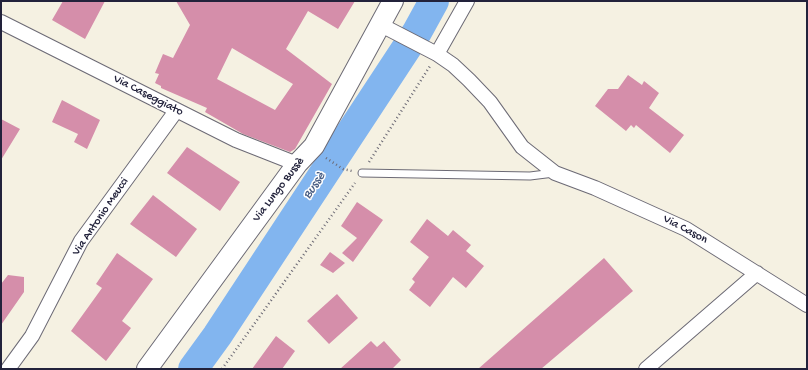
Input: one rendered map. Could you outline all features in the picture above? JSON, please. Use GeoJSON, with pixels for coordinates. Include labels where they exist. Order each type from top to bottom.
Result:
{"type":"FeatureCollection","features":[{"type":"Feature","properties":{"kind":"main road","name":"Via Lungo Bussè"},"geometry":{"type":"LineString","coordinates":[[147,369],[297,164],[314,146],[393,1]]}},
{"type":"Feature","properties":{"kind":"street"},"geometry":{"type":"LineString","coordinates":[[437,54],[467,1]]}},
{"type":"Feature","properties":{"kind":"street","name":"Via Caseggiato"},"geometry":{"type":"LineString","coordinates":[[1,22],[236,140],[297,164]]}},
{"type":"Feature","properties":{"kind":"street","name":"Via Cason"},"geometry":{"type":"LineString","coordinates":[[381,25],[437,54],[453,65],[485,97],[522,147],[555,173],[595,188],[686,228],[807,305]]}},
{"type":"Feature","properties":{"kind":"street","name":"Via Antonio Meucci"},"geometry":{"type":"LineString","coordinates":[[8,369],[32,336],[81,241],[176,111]]}},
{"type":"Feature","properties":{"kind":"street"},"geometry":{"type":"LineString","coordinates":[[646,369],[757,273]]}},
{"type":"Feature","properties":{"kind":"lane","name":"Via Cason"},"geometry":{"type":"LineString","coordinates":[[362,173],[530,176],[555,173]]}},
{"type":"Feature","properties":{"kind":"path"},"geometry":{"type":"LineString","coordinates":[[222,369],[362,173],[437,54]]}},
{"type":"Feature","properties":{"kind":"path"},"geometry":{"type":"LineString","coordinates":[[314,146],[320,154],[343,169],[362,173]]}},
{"type":"Feature","properties":{"kind":"building"},"geometry":{"type":"Polygon","coordinates":[[[63,1],[105,1],[85,39],[52,20],[63,1]]]}},
{"type":"Feature","properties":{"kind":"building"},"geometry":{"type":"Polygon","coordinates":[[[176,1],[355,1],[338,29],[308,11],[286,49],[332,84],[295,149],[290,152],[243,134],[205,112],[207,108],[161,88],[161,86],[155,83],[159,74],[155,73],[163,54],[173,58],[190,25],[176,1]],[[232,48],[217,79],[275,110],[293,84],[232,48]]]}},
{"type":"Feature","properties":{"kind":"building"},"geometry":{"type":"Polygon","coordinates":[[[628,75],[642,85],[644,81],[659,93],[649,108],[684,135],[670,153],[636,125],[634,128],[631,125],[626,131],[595,106],[608,89],[618,89],[628,75]]]}},
{"type":"Feature","properties":{"kind":"building"},"geometry":{"type":"Polygon","coordinates":[[[62,100],[100,120],[87,149],[74,142],[78,134],[52,122],[62,100]]]}},
{"type":"Feature","properties":{"kind":"building"},"geometry":{"type":"Polygon","coordinates":[[[1,119],[20,129],[1,160],[1,119]]]}},
{"type":"Feature","properties":{"kind":"building"},"geometry":{"type":"Polygon","coordinates":[[[187,147],[240,182],[220,211],[167,173],[187,147]]]}},
{"type":"Feature","properties":{"kind":"building"},"geometry":{"type":"Polygon","coordinates":[[[153,195],[197,229],[176,257],[130,224],[153,195]]]}},
{"type":"Feature","properties":{"kind":"building"},"geometry":{"type":"Polygon","coordinates":[[[357,202],[383,220],[353,262],[342,253],[357,238],[341,226],[357,202]]]}},
{"type":"Feature","properties":{"kind":"building"},"geometry":{"type":"Polygon","coordinates":[[[427,219],[448,236],[453,230],[471,245],[466,251],[484,266],[466,288],[453,277],[430,307],[409,290],[415,282],[412,279],[429,257],[410,242],[427,219]]]}},
{"type":"Feature","properties":{"kind":"building"},"geometry":{"type":"Polygon","coordinates":[[[330,252],[345,263],[333,273],[320,265],[330,252]]]}},
{"type":"Feature","properties":{"kind":"building"},"geometry":{"type":"Polygon","coordinates":[[[117,253],[153,279],[122,321],[131,328],[106,361],[71,331],[102,288],[96,284],[117,253]]]}},
{"type":"Feature","properties":{"kind":"building"},"geometry":{"type":"Polygon","coordinates":[[[604,258],[633,291],[541,369],[478,369],[604,258]]]}},
{"type":"Feature","properties":{"kind":"building"},"geometry":{"type":"Polygon","coordinates":[[[8,275],[24,277],[24,292],[1,325],[1,284],[8,275]]]}},
{"type":"Feature","properties":{"kind":"building"},"geometry":{"type":"Polygon","coordinates":[[[337,294],[358,318],[329,344],[307,321],[337,294]]]}},
{"type":"Feature","properties":{"kind":"building"},"geometry":{"type":"Polygon","coordinates":[[[276,336],[295,351],[282,369],[252,369],[276,336]]]}},
{"type":"Feature","properties":{"kind":"building"},"geometry":{"type":"Polygon","coordinates":[[[371,341],[377,347],[384,341],[401,360],[392,369],[340,369],[371,341]]]}},
{"type":"Feature","properties":{"kind":"waterway","name":"Bussè"},"geometry":{"type":"LineString","coordinates":[[193,369],[217,336],[417,32],[434,1]]}}]}
